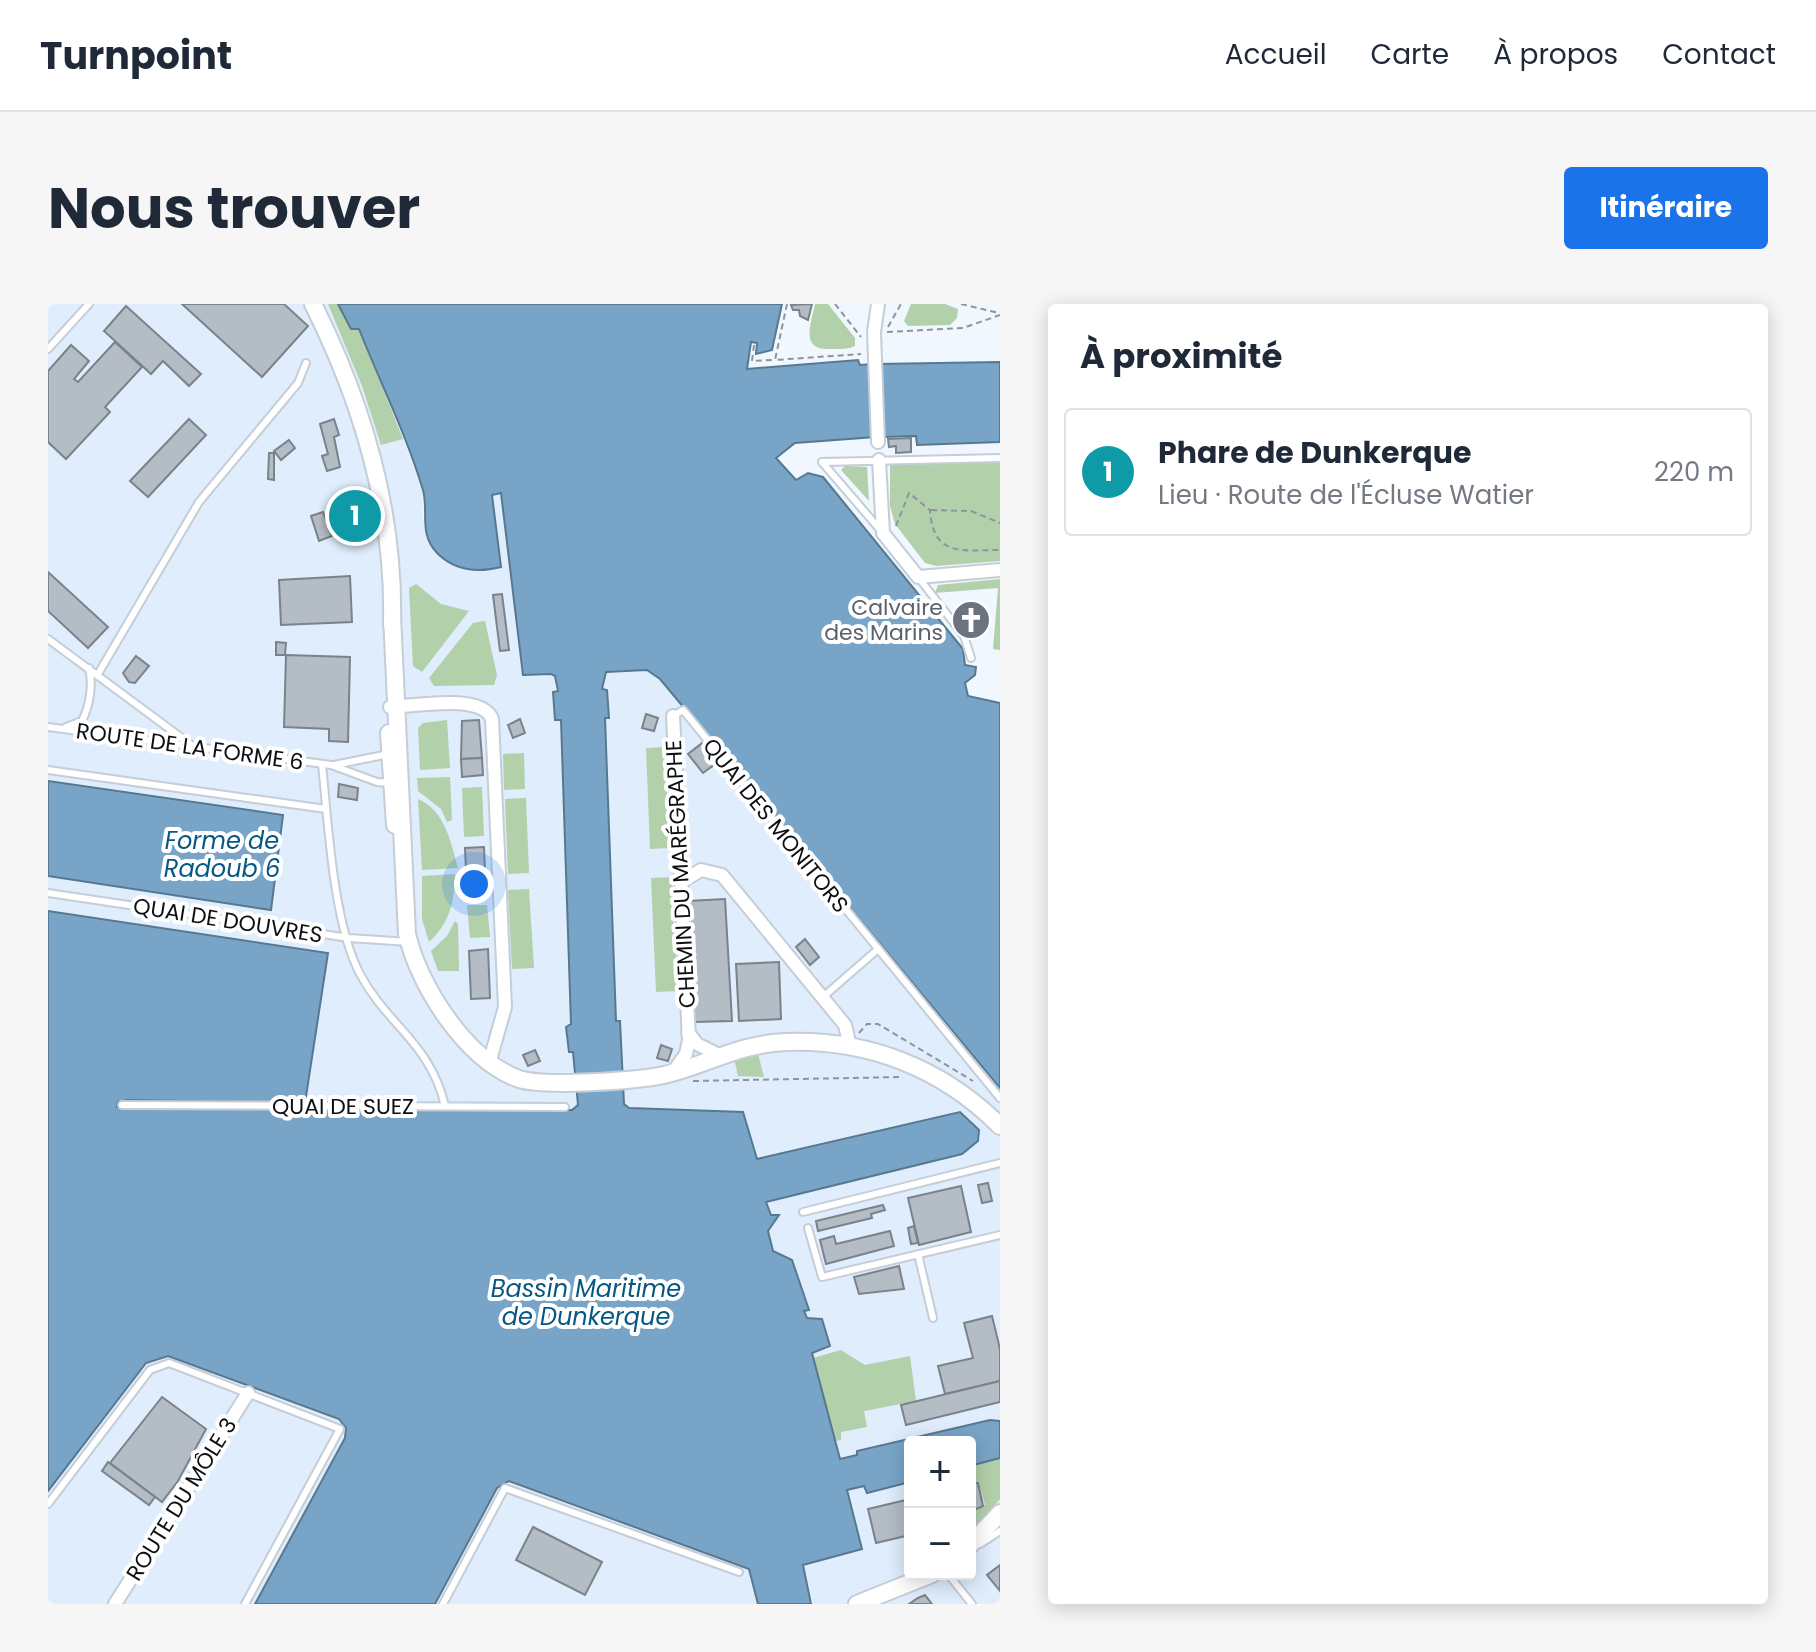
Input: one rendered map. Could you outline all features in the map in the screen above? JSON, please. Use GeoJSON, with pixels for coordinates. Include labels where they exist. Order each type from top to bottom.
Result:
{"type":"FeatureCollection","features":[{"type":"Feature","properties":{"kind":"street"},"geometry":{"type":"LineString","coordinates":[[313,304],[346,379],[382,497],[390,542],[395,754],[409,942],[434,1001],[490,1060],[521,1079],[565,1082],[673,1072],[719,1055],[783,1042],[850,1046],[895,1057],[930,1073],[969,1098],[1000,1126]]}},
{"type":"Feature","properties":{"kind":"street"},"geometry":{"type":"LineString","coordinates":[[878,304],[875,354],[878,442]]}},
{"type":"Feature","properties":{"kind":"street"},"geometry":{"type":"LineString","coordinates":[[879,460],[886,538],[918,577],[1000,570]]}},
{"type":"Feature","properties":{"kind":"street"},"geometry":{"type":"LineString","coordinates":[[394,707],[474,704],[488,711],[492,719],[505,1007],[490,1060]]}},
{"type":"Feature","properties":{"kind":"street","name":"CHEMIN DU MARÉGRAPHE"},"geometry":{"type":"LineString","coordinates":[[673,716],[688,1032],[686,1054],[673,1072]]}},
{"type":"Feature","properties":{"kind":"street"},"geometry":{"type":"LineString","coordinates":[[681,882],[696,872],[718,872],[823,997],[848,1030],[850,1046]]}},
{"type":"Feature","properties":{"kind":"street","name":"CHEMIN DU MARÉGRAPHE"},"geometry":{"type":"LineString","coordinates":[[688,1032],[697,1044],[719,1055]]}},
{"type":"Feature","properties":{"kind":"street","name":"ROUTE DU MÔLE 3"},"geometry":{"type":"LineString","coordinates":[[115,1604],[248,1393]]}},
{"type":"Feature","properties":{"kind":"street"},"geometry":{"type":"LineString","coordinates":[[976,1541],[1000,1513]]}},
{"type":"Feature","properties":{"kind":"street"},"geometry":{"type":"LineString","coordinates":[[857,1604],[917,1580]]}},
{"type":"Feature","properties":{"kind":"lane"},"geometry":{"type":"LineString","coordinates":[[48,349],[87,305]]}},
{"type":"Feature","properties":{"kind":"lane"},"geometry":{"type":"LineString","coordinates":[[98,674],[199,502],[298,383],[306,363]]}},
{"type":"Feature","properties":{"kind":"lane"},"geometry":{"type":"LineString","coordinates":[[878,442],[879,460]]}},
{"type":"Feature","properties":{"kind":"lane"},"geometry":{"type":"LineString","coordinates":[[886,538],[822,462],[1000,458]]}},
{"type":"Feature","properties":{"kind":"lane"},"geometry":{"type":"LineString","coordinates":[[918,577],[964,636],[971,658]]}},
{"type":"Feature","properties":{"kind":"lane"},"geometry":{"type":"LineString","coordinates":[[48,639],[181,739],[197,747]]}},
{"type":"Feature","properties":{"kind":"lane"},"geometry":{"type":"LineString","coordinates":[[59,729],[78,724],[84,717],[91,685],[89,668]]}},
{"type":"Feature","properties":{"kind":"lane","name":"QUAI DES MONITORS"},"geometry":{"type":"LineString","coordinates":[[673,716],[683,710],[877,950]]}},
{"type":"Feature","properties":{"kind":"lane","name":"ROUTE DE LA FORME 6"},"geometry":{"type":"LineString","coordinates":[[48,727],[331,765],[377,782],[397,783]]}},
{"type":"Feature","properties":{"kind":"lane","name":"ROUTE DE LA FORME 6"},"geometry":{"type":"LineString","coordinates":[[331,765],[395,754]]}},
{"type":"Feature","properties":{"kind":"lane"},"geometry":{"type":"LineString","coordinates":[[322,764],[336,884],[361,977],[434,1069],[445,1106]]}},
{"type":"Feature","properties":{"kind":"lane"},"geometry":{"type":"LineString","coordinates":[[48,770],[326,809]]}},
{"type":"Feature","properties":{"kind":"lane","name":"QUAI DE DOUVRES"},"geometry":{"type":"LineString","coordinates":[[48,893],[349,938],[409,942]]}},
{"type":"Feature","properties":{"kind":"lane"},"geometry":{"type":"LineString","coordinates":[[823,997],[877,950],[1000,1098]]}},
{"type":"Feature","properties":{"kind":"lane","name":"QUAI DE SUEZ"},"geometry":{"type":"LineString","coordinates":[[122,1105],[565,1107]]}},
{"type":"Feature","properties":{"kind":"lane"},"geometry":{"type":"LineString","coordinates":[[803,1212],[1000,1163]]}},
{"type":"Feature","properties":{"kind":"lane"},"geometry":{"type":"LineString","coordinates":[[808,1228],[822,1277],[1000,1235]]}},
{"type":"Feature","properties":{"kind":"lane"},"geometry":{"type":"LineString","coordinates":[[918,1254],[933,1318]]}},
{"type":"Feature","properties":{"kind":"lane"},"geometry":{"type":"LineString","coordinates":[[48,1504],[150,1370],[169,1363],[340,1429],[245,1604]]}},
{"type":"Feature","properties":{"kind":"lane"},"geometry":{"type":"LineString","coordinates":[[443,1604],[505,1488],[739,1572]]}},
{"type":"Feature","properties":{"kind":"lane"},"geometry":{"type":"LineString","coordinates":[[976,1545],[1000,1531]]}},
{"type":"Feature","properties":{"kind":"lane"},"geometry":{"type":"LineString","coordinates":[[953,1580],[972,1604]]}},
{"type":"Feature","properties":{"kind":"path"},"geometry":{"type":"LineString","coordinates":[[775,360],[787,304]]}},
{"type":"Feature","properties":{"kind":"path"},"geometry":{"type":"LineString","coordinates":[[835,304],[875,354]]}},
{"type":"Feature","properties":{"kind":"path"},"geometry":{"type":"LineString","coordinates":[[901,304],[886,332],[963,328],[1000,314]]}},
{"type":"Feature","properties":{"kind":"path"},"geometry":{"type":"LineString","coordinates":[[961,304],[1000,314]]}},
{"type":"Feature","properties":{"kind":"path"},"geometry":{"type":"LineString","coordinates":[[754,345],[752,361],[875,354]]}},
{"type":"Feature","properties":{"kind":"path"},"geometry":{"type":"LineString","coordinates":[[886,538],[909,493],[930,510],[932,530],[943,545],[958,550],[1000,550]]}},
{"type":"Feature","properties":{"kind":"path"},"geometry":{"type":"LineString","coordinates":[[930,510],[940,507],[971,511],[1000,523]]}},
{"type":"Feature","properties":{"kind":"path"},"geometry":{"type":"LineString","coordinates":[[673,1072],[696,1082],[905,1078]]}},
{"type":"Feature","properties":{"kind":"shaded area"},"geometry":{"type":"Polygon","coordinates":[[[48,304],[338,304],[359,329],[422,486],[423,521],[501,492],[523,675],[555,676],[555,720],[609,718],[607,690],[602,690],[604,673],[652,671],[1000,1088],[1000,1604],[811,1604],[803,1565],[862,1549],[812,1352],[830,1346],[807,1319],[804,1311],[809,1309],[792,1261],[773,1251],[768,1240],[768,1231],[778,1215],[768,1213],[743,1112],[629,1108],[623,1102],[578,1092],[578,1105],[573,1110],[117,1107],[118,1102],[137,1100],[327,953],[48,911],[48,304]]]}},
{"type":"Feature","properties":{"kind":"shaded area"},"geometry":{"type":"Polygon","coordinates":[[[167,1356],[339,1420],[346,1428],[345,1438],[255,1604],[48,1604],[48,1491],[146,1362],[167,1356]]]}},
{"type":"Feature","properties":{"kind":"shaded area"},"geometry":{"type":"Polygon","coordinates":[[[509,1481],[750,1569],[758,1604],[435,1604],[497,1488],[509,1481]]]}},
{"type":"Feature","properties":{"kind":"green space"},"geometry":{"type":"Polygon","coordinates":[[[328,304],[338,304],[351,329],[359,329],[403,439],[381,445],[362,386],[328,304]]]}},
{"type":"Feature","properties":{"kind":"green space"},"geometry":{"type":"Polygon","coordinates":[[[815,304],[828,304],[855,338],[855,346],[829,349],[814,345],[810,327],[815,304]]]}},
{"type":"Feature","properties":{"kind":"green space"},"geometry":{"type":"Polygon","coordinates":[[[911,304],[945,304],[958,309],[957,318],[950,325],[908,326],[904,321],[911,304]]]}},
{"type":"Feature","properties":{"kind":"green space"},"geometry":{"type":"Polygon","coordinates":[[[1000,462],[1000,561],[936,566],[925,563],[895,524],[890,506],[890,463],[1000,462]]]}},
{"type":"Feature","properties":{"kind":"green space"},"geometry":{"type":"Polygon","coordinates":[[[845,466],[867,467],[869,501],[841,470],[845,466]]]}},
{"type":"Feature","properties":{"kind":"green space"},"geometry":{"type":"Polygon","coordinates":[[[1000,579],[1000,650],[993,649],[998,588],[935,593],[938,585],[1000,579]]]}},
{"type":"Feature","properties":{"kind":"green space"},"geometry":{"type":"Polygon","coordinates":[[[416,584],[441,604],[469,611],[422,672],[413,666],[409,588],[416,584]]]}},
{"type":"Feature","properties":{"kind":"green space"},"geometry":{"type":"Polygon","coordinates":[[[485,621],[497,675],[494,685],[434,686],[429,678],[473,623],[485,621]]]}},
{"type":"Feature","properties":{"kind":"green space"},"geometry":{"type":"Polygon","coordinates":[[[447,720],[450,768],[420,770],[418,728],[423,723],[447,720]]]}},
{"type":"Feature","properties":{"kind":"green space"},"geometry":{"type":"Polygon","coordinates":[[[665,747],[669,848],[650,849],[646,748],[665,747]]]}},
{"type":"Feature","properties":{"kind":"green space"},"geometry":{"type":"Polygon","coordinates":[[[524,753],[525,789],[504,790],[503,754],[524,753]]]}},
{"type":"Feature","properties":{"kind":"green space"},"geometry":{"type":"Polygon","coordinates":[[[450,777],[452,820],[447,822],[441,809],[418,791],[417,778],[450,777]]]}},
{"type":"Feature","properties":{"kind":"green space"},"geometry":{"type":"Polygon","coordinates":[[[482,787],[484,836],[464,837],[462,788],[482,787]]]}},
{"type":"Feature","properties":{"kind":"green space"},"geometry":{"type":"Polygon","coordinates":[[[526,798],[529,873],[508,874],[505,799],[526,798]]]}},
{"type":"Feature","properties":{"kind":"green space"},"geometry":{"type":"Polygon","coordinates":[[[418,799],[441,819],[458,868],[422,870],[418,799]]]}},
{"type":"Feature","properties":{"kind":"green space"},"geometry":{"type":"Polygon","coordinates":[[[455,874],[450,911],[442,928],[429,942],[422,919],[422,876],[455,874]]]}},
{"type":"Feature","properties":{"kind":"green space"},"geometry":{"type":"Polygon","coordinates":[[[672,877],[678,991],[656,992],[651,878],[672,877]]]}},
{"type":"Feature","properties":{"kind":"green space"},"geometry":{"type":"Polygon","coordinates":[[[529,889],[534,968],[512,969],[508,890],[529,889]]]}},
{"type":"Feature","properties":{"kind":"green space"},"geometry":{"type":"Polygon","coordinates":[[[467,905],[487,905],[490,937],[470,938],[467,905]]]}},
{"type":"Feature","properties":{"kind":"green space"},"geometry":{"type":"Polygon","coordinates":[[[455,921],[458,924],[459,971],[438,971],[431,951],[447,936],[455,921]]]}},
{"type":"Feature","properties":{"kind":"green space"},"geometry":{"type":"Polygon","coordinates":[[[758,1054],[764,1077],[738,1076],[734,1058],[758,1054]]]}},
{"type":"Feature","properties":{"kind":"green space"},"geometry":{"type":"Polygon","coordinates":[[[841,1350],[865,1365],[910,1356],[916,1401],[864,1411],[867,1427],[841,1432],[841,1440],[835,1441],[813,1358],[841,1350]]]}},
{"type":"Feature","properties":{"kind":"green space"},"geometry":{"type":"Polygon","coordinates":[[[1000,1458],[1000,1499],[976,1526],[976,1510],[985,1505],[979,1483],[976,1483],[976,1464],[1000,1458]]]}},
{"type":"Feature","properties":{"kind":"water","name":"Bassin Maritime de Dunkerque"},"geometry":{"type":"Polygon","coordinates":[[[338,304],[782,304],[772,350],[756,354],[757,343],[751,342],[747,369],[858,360],[860,365],[872,364],[875,437],[795,443],[776,458],[796,480],[808,473],[823,477],[963,649],[965,665],[976,667],[975,675],[965,683],[968,696],[1000,703],[1000,1088],[660,679],[647,670],[606,672],[602,689],[607,690],[609,718],[605,718],[616,1021],[620,1021],[624,1104],[629,1108],[743,1112],[757,1159],[960,1112],[979,1130],[978,1141],[962,1154],[766,1202],[771,1215],[779,1215],[768,1231],[773,1251],[792,1260],[809,1310],[804,1311],[807,1318],[822,1319],[830,1346],[812,1353],[840,1459],[857,1455],[857,1451],[904,1440],[904,1484],[867,1493],[864,1486],[847,1490],[862,1549],[803,1565],[811,1604],[758,1604],[749,1569],[509,1481],[497,1488],[435,1604],[255,1604],[345,1438],[346,1428],[339,1419],[168,1356],[146,1363],[48,1491],[48,911],[328,953],[305,1103],[127,1100],[118,1102],[117,1107],[572,1110],[578,1105],[573,1052],[569,1052],[566,1027],[571,1024],[561,720],[555,720],[553,692],[558,691],[555,676],[523,675],[501,493],[492,495],[501,567],[468,569],[452,564],[438,554],[426,531],[425,499],[417,470],[359,329],[351,329],[338,304]]]}},
{"type":"Feature","properties":{"kind":"water"},"geometry":{"type":"Polygon","coordinates":[[[1000,362],[1000,442],[917,445],[916,436],[882,437],[878,364],[1000,362]]]}},
{"type":"Feature","properties":{"kind":"water","name":"Forme de Radoub 6"},"geometry":{"type":"Polygon","coordinates":[[[48,781],[283,815],[271,910],[48,876],[48,781]]]}},
{"type":"Feature","properties":{"kind":"water"},"geometry":{"type":"Polygon","coordinates":[[[990,1420],[1000,1421],[1000,1458],[976,1464],[976,1436],[921,1436],[990,1420]]]}},
{"type":"Feature","properties":{"kind":"building"},"geometry":{"type":"Polygon","coordinates":[[[182,304],[284,304],[308,326],[262,377],[182,304]]]}},
{"type":"Feature","properties":{"kind":"building"},"geometry":{"type":"Polygon","coordinates":[[[812,304],[808,320],[800,316],[799,310],[793,310],[791,305],[812,304]]]}},
{"type":"Feature","properties":{"kind":"building"},"geometry":{"type":"Polygon","coordinates":[[[126,306],[201,374],[189,386],[163,361],[151,374],[104,331],[126,306]]]}},
{"type":"Feature","properties":{"kind":"building"},"geometry":{"type":"Polygon","coordinates":[[[115,342],[142,367],[105,407],[110,412],[66,459],[48,442],[48,371],[71,345],[89,361],[74,379],[78,382],[115,342]]]}},
{"type":"Feature","properties":{"kind":"building"},"geometry":{"type":"Polygon","coordinates":[[[189,419],[206,435],[148,497],[130,481],[189,419]]]}},
{"type":"Feature","properties":{"kind":"building"},"geometry":{"type":"Polygon","coordinates":[[[334,419],[339,435],[334,437],[340,467],[327,471],[322,456],[328,454],[320,424],[334,419]]]}},
{"type":"Feature","properties":{"kind":"building"},"geometry":{"type":"Polygon","coordinates":[[[911,438],[911,452],[896,453],[896,446],[889,447],[888,439],[911,438]]]}},
{"type":"Feature","properties":{"kind":"building"},"geometry":{"type":"Polygon","coordinates":[[[289,440],[295,448],[281,460],[274,451],[289,440]]]}},
{"type":"Feature","properties":{"kind":"building"},"geometry":{"type":"Polygon","coordinates":[[[269,453],[274,453],[274,480],[268,479],[269,453]]]}},
{"type":"Feature","properties":{"kind":"building"},"geometry":{"type":"Polygon","coordinates":[[[364,495],[375,525],[344,535],[340,523],[328,527],[332,536],[319,541],[311,516],[323,512],[327,522],[338,518],[334,506],[364,495]]]}},
{"type":"Feature","properties":{"kind":"building"},"geometry":{"type":"Polygon","coordinates":[[[355,509],[362,516],[355,523],[348,516],[355,509]]]}},
{"type":"Feature","properties":{"kind":"building"},"geometry":{"type":"Polygon","coordinates":[[[48,572],[108,627],[88,648],[48,611],[48,572]]]}},
{"type":"Feature","properties":{"kind":"building"},"geometry":{"type":"Polygon","coordinates":[[[350,576],[352,622],[281,625],[279,580],[350,576]]]}},
{"type":"Feature","properties":{"kind":"building"},"geometry":{"type":"Polygon","coordinates":[[[502,594],[509,650],[500,651],[493,595],[502,594]]]}},
{"type":"Feature","properties":{"kind":"building"},"geometry":{"type":"Polygon","coordinates":[[[276,642],[286,643],[285,655],[276,655],[276,642]]]}},
{"type":"Feature","properties":{"kind":"building"},"geometry":{"type":"Polygon","coordinates":[[[286,655],[350,657],[348,742],[329,741],[329,729],[284,727],[286,655]]]}},
{"type":"Feature","properties":{"kind":"building"},"geometry":{"type":"Polygon","coordinates":[[[136,656],[149,666],[135,683],[129,682],[123,673],[136,656]]]}},
{"type":"Feature","properties":{"kind":"building"},"geometry":{"type":"Polygon","coordinates":[[[646,714],[658,718],[654,731],[642,728],[646,714]]]}},
{"type":"Feature","properties":{"kind":"building"},"geometry":{"type":"Polygon","coordinates":[[[520,719],[525,733],[513,738],[508,725],[520,719]]]}},
{"type":"Feature","properties":{"kind":"building"},"geometry":{"type":"Polygon","coordinates":[[[479,720],[482,758],[461,759],[462,721],[479,720]]]}},
{"type":"Feature","properties":{"kind":"building"},"geometry":{"type":"Polygon","coordinates":[[[706,740],[721,760],[703,773],[688,754],[706,740]]]}},
{"type":"Feature","properties":{"kind":"building"},"geometry":{"type":"Polygon","coordinates":[[[482,758],[483,775],[462,777],[461,759],[482,758]]]}},
{"type":"Feature","properties":{"kind":"building"},"geometry":{"type":"Polygon","coordinates":[[[339,784],[358,788],[357,800],[338,797],[339,784]]]}},
{"type":"Feature","properties":{"kind":"building"},"geometry":{"type":"Polygon","coordinates":[[[484,847],[486,894],[467,895],[465,848],[484,847]]]}},
{"type":"Feature","properties":{"kind":"building"},"geometry":{"type":"Polygon","coordinates":[[[725,899],[732,1021],[694,1022],[688,901],[725,899]]]}},
{"type":"Feature","properties":{"kind":"building"},"geometry":{"type":"Polygon","coordinates":[[[805,939],[819,957],[810,965],[796,947],[805,939]]]}},
{"type":"Feature","properties":{"kind":"building"},"geometry":{"type":"Polygon","coordinates":[[[488,949],[490,998],[471,999],[469,951],[488,949]]]}},
{"type":"Feature","properties":{"kind":"building"},"geometry":{"type":"Polygon","coordinates":[[[779,962],[781,1019],[739,1021],[736,964],[779,962]]]}},
{"type":"Feature","properties":{"kind":"building"},"geometry":{"type":"Polygon","coordinates":[[[661,1045],[672,1049],[668,1061],[657,1058],[661,1045]]]}},
{"type":"Feature","properties":{"kind":"building"},"geometry":{"type":"Polygon","coordinates":[[[535,1050],[540,1061],[528,1066],[523,1055],[535,1050]]]}},
{"type":"Feature","properties":{"kind":"building"},"geometry":{"type":"Polygon","coordinates":[[[988,1183],[992,1201],[982,1203],[978,1185],[988,1183]]]}},
{"type":"Feature","properties":{"kind":"building"},"geometry":{"type":"Polygon","coordinates":[[[961,1186],[971,1232],[919,1245],[908,1198],[961,1186]]]}},
{"type":"Feature","properties":{"kind":"building"},"geometry":{"type":"Polygon","coordinates":[[[883,1205],[885,1210],[871,1214],[872,1218],[818,1231],[816,1221],[883,1205]]]}},
{"type":"Feature","properties":{"kind":"building"},"geometry":{"type":"Polygon","coordinates":[[[914,1226],[918,1243],[911,1244],[908,1228],[914,1226]]]}},
{"type":"Feature","properties":{"kind":"building"},"geometry":{"type":"Polygon","coordinates":[[[890,1231],[894,1246],[826,1264],[820,1240],[834,1236],[836,1244],[890,1231]]]}},
{"type":"Feature","properties":{"kind":"building"},"geometry":{"type":"Polygon","coordinates":[[[899,1266],[904,1289],[859,1294],[854,1277],[899,1266]]]}},
{"type":"Feature","properties":{"kind":"building"},"geometry":{"type":"Polygon","coordinates":[[[992,1316],[1000,1349],[1000,1381],[945,1394],[938,1366],[973,1358],[964,1323],[992,1316]]]}},
{"type":"Feature","properties":{"kind":"building"},"geometry":{"type":"Polygon","coordinates":[[[1000,1381],[1000,1402],[906,1425],[901,1405],[1000,1381]]]}},
{"type":"Feature","properties":{"kind":"building"},"geometry":{"type":"Polygon","coordinates":[[[162,1397],[206,1429],[178,1481],[162,1502],[110,1463],[162,1397]]]}},
{"type":"Feature","properties":{"kind":"building"},"geometry":{"type":"Polygon","coordinates":[[[108,1462],[155,1497],[149,1505],[102,1471],[108,1462]]]}},
{"type":"Feature","properties":{"kind":"building"},"geometry":{"type":"Polygon","coordinates":[[[976,1483],[983,1506],[976,1509],[976,1508],[976,1483]]]}},
{"type":"Feature","properties":{"kind":"building"},"geometry":{"type":"Polygon","coordinates":[[[904,1500],[904,1536],[876,1543],[868,1509],[904,1500]]]}},
{"type":"Feature","properties":{"kind":"building"},"geometry":{"type":"Polygon","coordinates":[[[533,1527],[602,1562],[585,1595],[516,1560],[533,1527]]]}},
{"type":"Feature","properties":{"kind":"building"},"geometry":{"type":"Polygon","coordinates":[[[1000,1565],[1000,1591],[987,1575],[1000,1565]]]}},
{"type":"Feature","properties":{"kind":"building"},"geometry":{"type":"Polygon","coordinates":[[[925,1595],[932,1604],[909,1604],[918,1598],[925,1595]]]}},
{"type":"Feature","properties":{"kind":"place","name":"Phare de Dunkerque"},"geometry":{"type":"Point","coordinates":[355,516]}},
{"type":"Feature","properties":{"kind":"place","name":"Calvaire des Marins"},"geometry":{"type":"Point","coordinates":[971,620]}}]}
